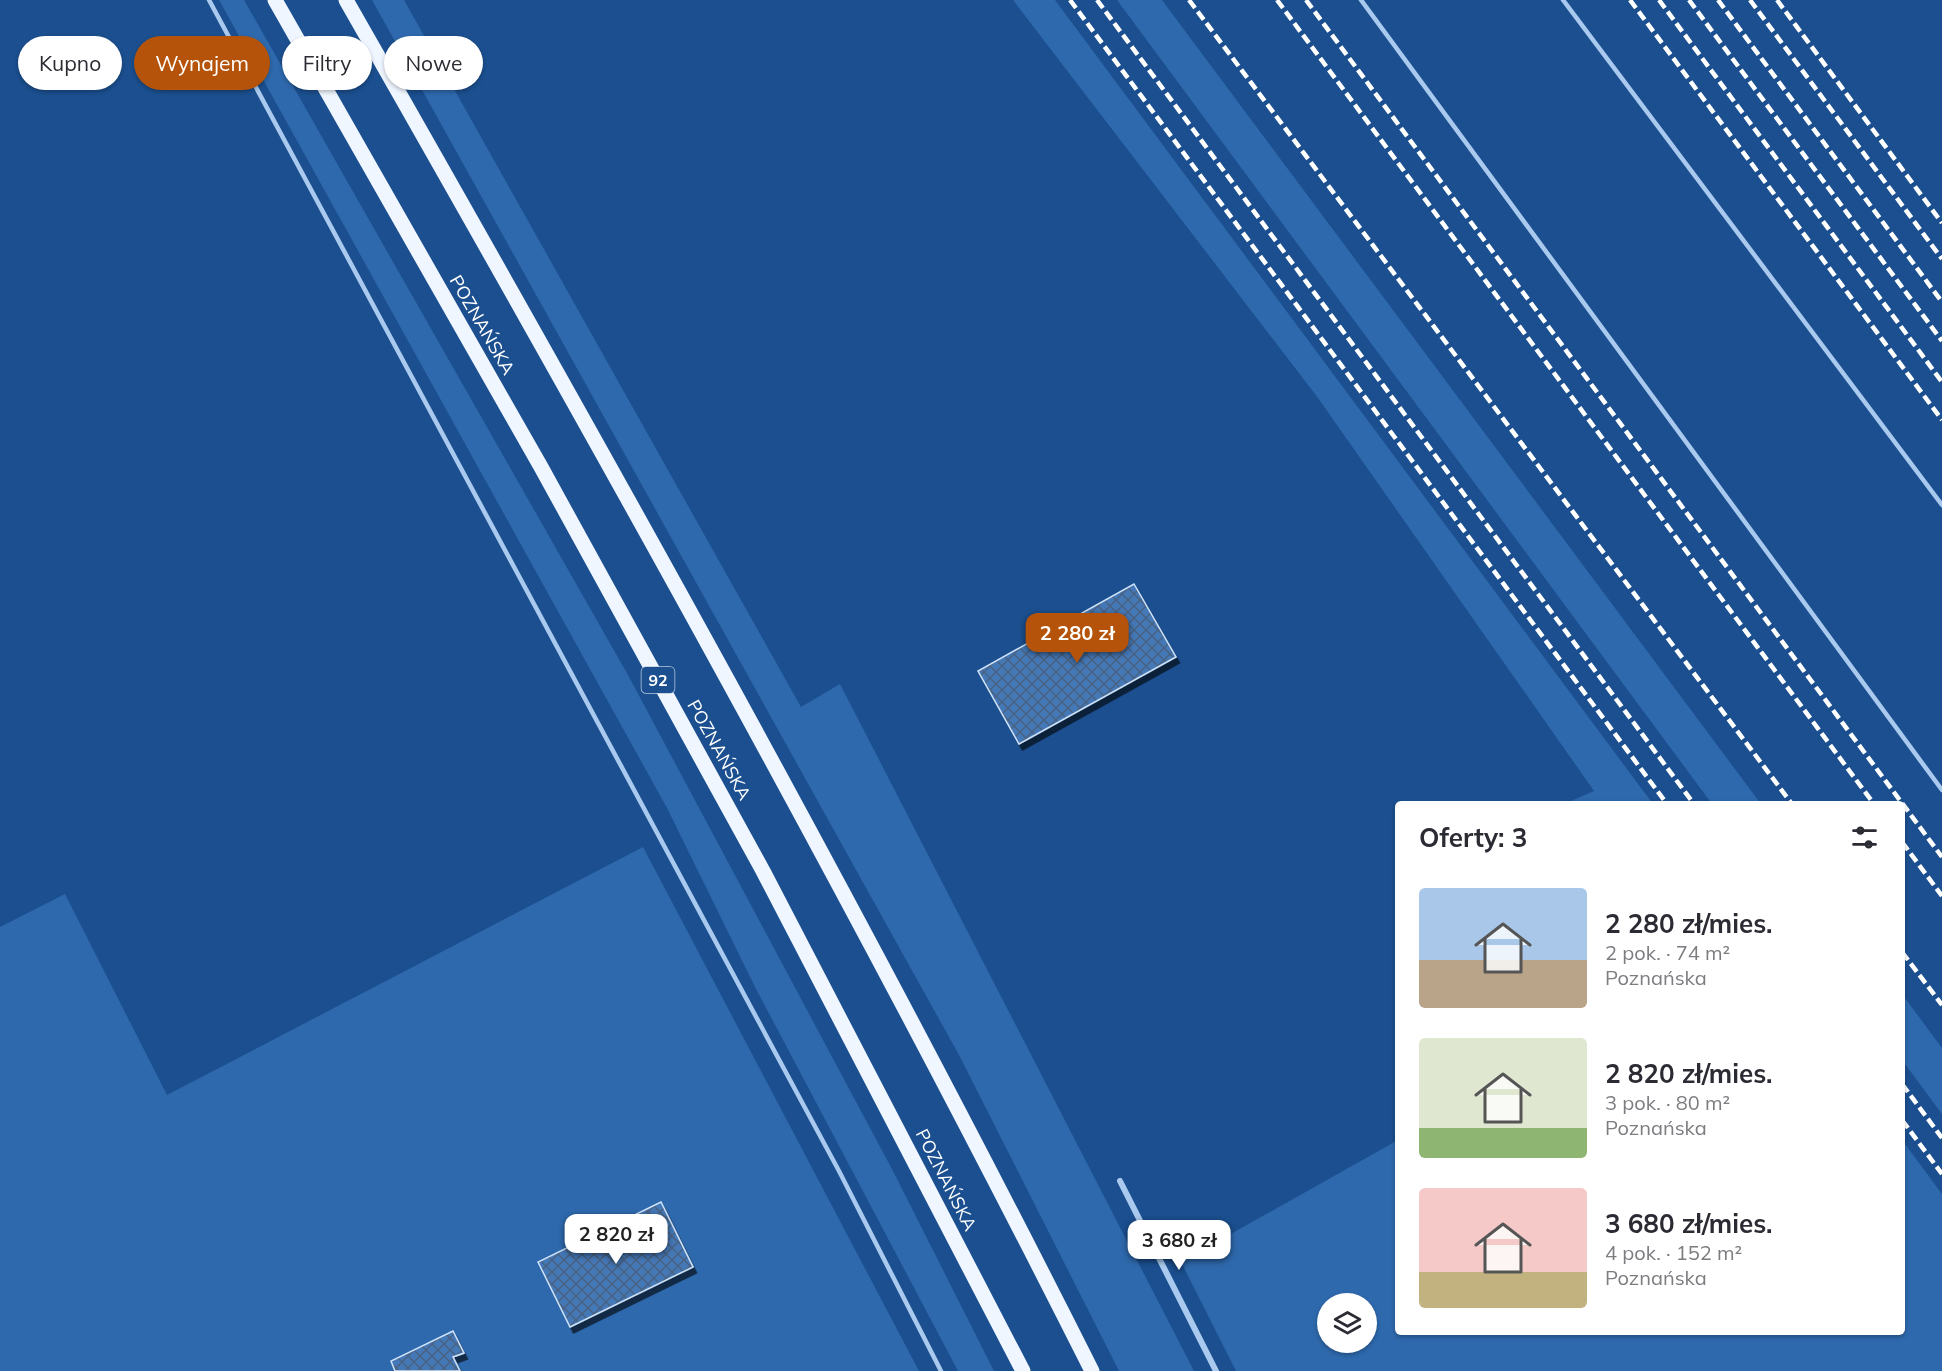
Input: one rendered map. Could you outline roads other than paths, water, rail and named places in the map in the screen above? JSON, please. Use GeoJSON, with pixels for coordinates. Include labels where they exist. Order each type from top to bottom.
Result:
{"type":"FeatureCollection","features":[{"type":"Feature","properties":{"kind":"main road","name":"POZNAŃSKA"},"geometry":{"type":"LineString","coordinates":[[275,0],[541,466],[757,861],[1023,1371]]}},
{"type":"Feature","properties":{"kind":"main road"},"geometry":{"type":"LineString","coordinates":[[346,0],[591,430],[791,794],[951,1096],[1092,1371]]}},
{"type":"Feature","properties":{"kind":"street"},"geometry":{"type":"LineString","coordinates":[[1120,1181],[1216,1371]]}},
{"type":"Feature","properties":{"kind":"lane"},"geometry":{"type":"LineString","coordinates":[[209,0],[839,1171],[941,1371]]}},
{"type":"Feature","properties":{"kind":"lane"},"geometry":{"type":"LineString","coordinates":[[1361,0],[1942,790]]}},
{"type":"Feature","properties":{"kind":"lane"},"geometry":{"type":"LineString","coordinates":[[1563,0],[1942,505]]}},
{"type":"Feature","properties":{"kind":"railway"},"geometry":{"type":"LineString","coordinates":[[1070,0],[1665,801]]}},
{"type":"Feature","properties":{"kind":"railway"},"geometry":{"type":"LineString","coordinates":[[1097,0],[1692,801]]}},
{"type":"Feature","properties":{"kind":"railway"},"geometry":{"type":"LineString","coordinates":[[1189,0],[1790,801]]}},
{"type":"Feature","properties":{"kind":"railway"},"geometry":{"type":"LineString","coordinates":[[1277,0],[1872,801]]}},
{"type":"Feature","properties":{"kind":"railway"},"geometry":{"type":"LineString","coordinates":[[1306,0],[1900,801]]}},
{"type":"Feature","properties":{"kind":"railway"},"geometry":{"type":"LineString","coordinates":[[1630,0],[1942,420]]}},
{"type":"Feature","properties":{"kind":"railway"},"geometry":{"type":"LineString","coordinates":[[1659,0],[1942,382]]}},
{"type":"Feature","properties":{"kind":"railway"},"geometry":{"type":"LineString","coordinates":[[1689,0],[1942,341]]}},
{"type":"Feature","properties":{"kind":"railway"},"geometry":{"type":"LineString","coordinates":[[1718,0],[1942,302]]}},
{"type":"Feature","properties":{"kind":"railway"},"geometry":{"type":"LineString","coordinates":[[1750,0],[1942,259]]}},
{"type":"Feature","properties":{"kind":"railway"},"geometry":{"type":"LineString","coordinates":[[1777,0],[1942,223]]}},
{"type":"Feature","properties":{"kind":"railway"},"geometry":{"type":"LineString","coordinates":[[1905,807],[1942,857]]}},
{"type":"Feature","properties":{"kind":"railway"},"geometry":{"type":"LineString","coordinates":[[1905,846],[1942,896]]}},
{"type":"Feature","properties":{"kind":"railway"},"geometry":{"type":"LineString","coordinates":[[1905,956],[1942,1005]]}},
{"type":"Feature","properties":{"kind":"railway"},"geometry":{"type":"LineString","coordinates":[[1905,1088],[1942,1138]]}},
{"type":"Feature","properties":{"kind":"railway"},"geometry":{"type":"LineString","coordinates":[[1905,1124],[1942,1174]]}}]}
